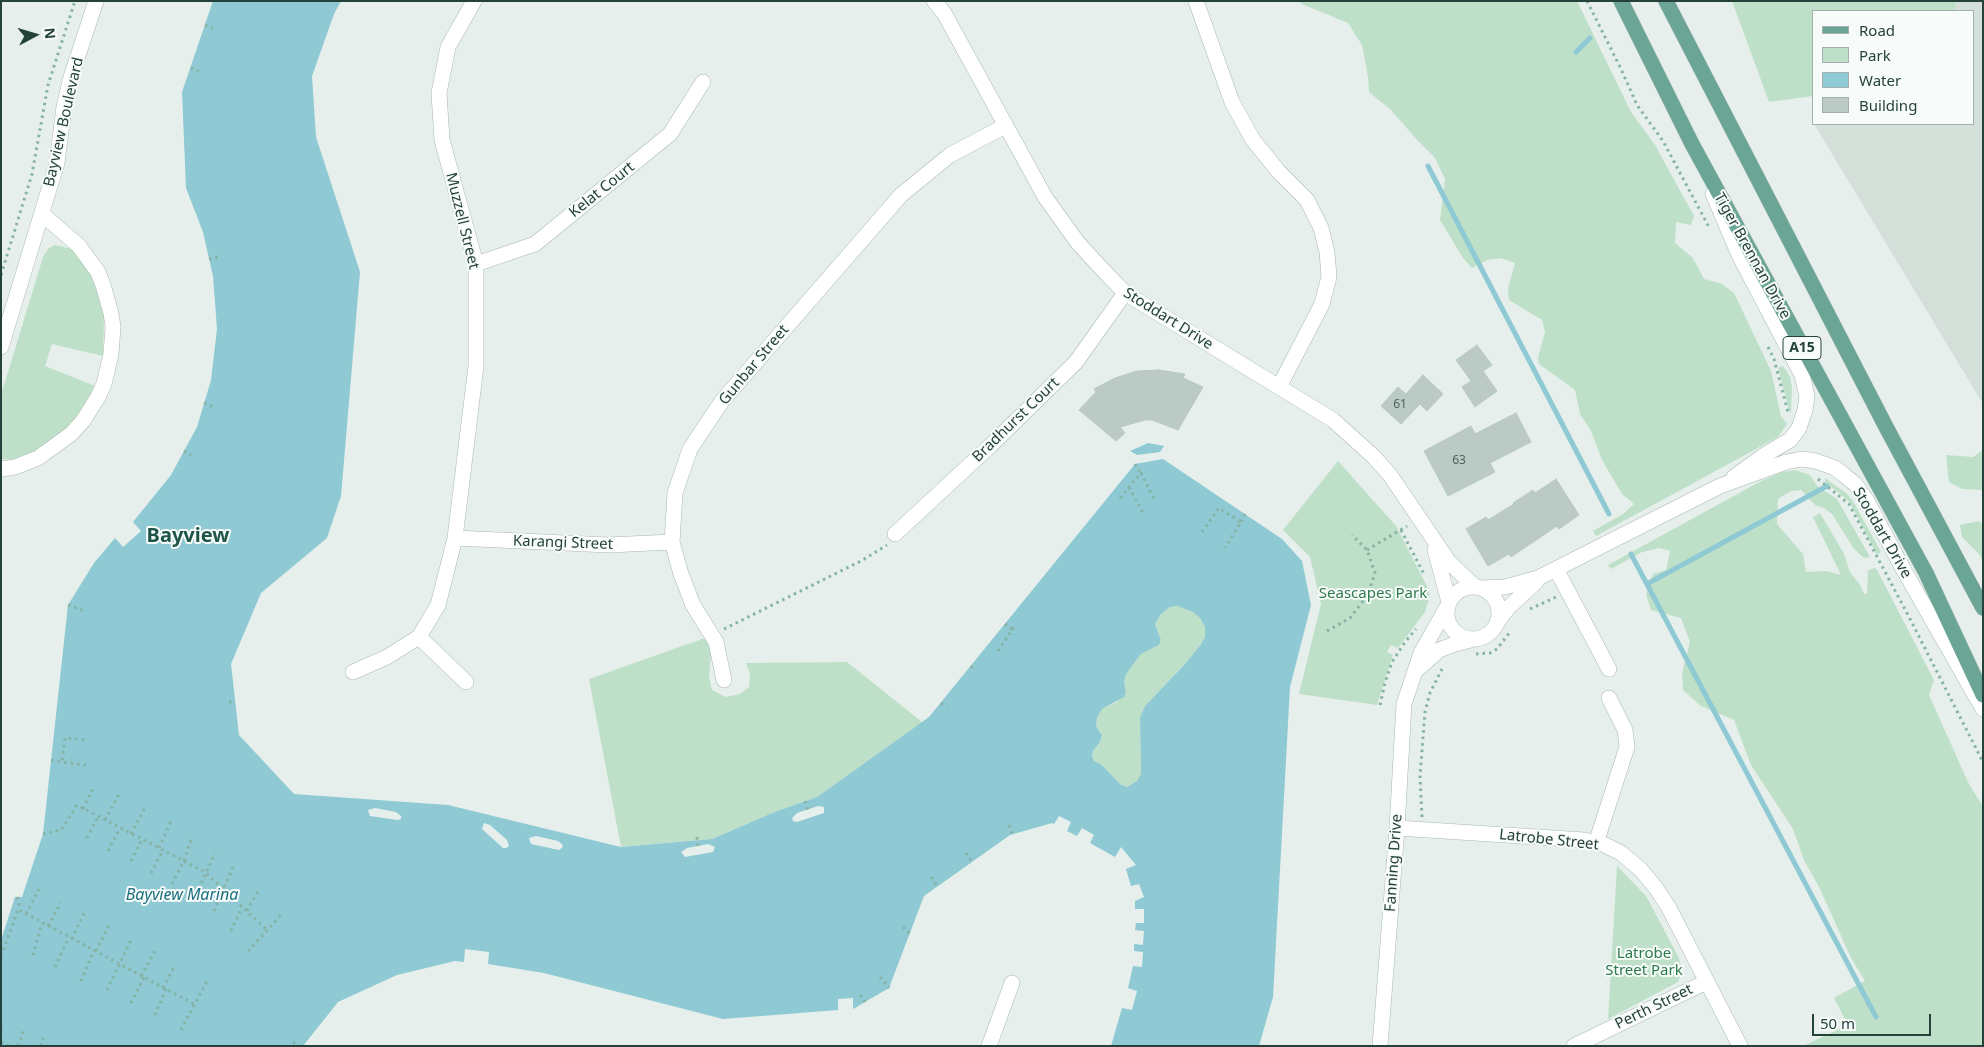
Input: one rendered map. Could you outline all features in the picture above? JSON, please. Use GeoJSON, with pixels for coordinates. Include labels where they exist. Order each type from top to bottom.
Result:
{"type":"FeatureCollection","features":[{"type":"Feature","properties":{"kind":"main road","name":"Tiger Brennan Drive"},"geometry":{"type":"LineString","coordinates":[[1621,1],[1692,144],[1926,573],[1983,695]]}},
{"type":"Feature","properties":{"kind":"main road","name":"A15"},"geometry":{"type":"LineString","coordinates":[[1666,1],[1884,424],[1983,608]]}},
{"type":"Feature","properties":{"kind":"street","name":"Bayview Boulevard"},"geometry":{"type":"LineString","coordinates":[[1,347],[57,162],[64,106],[71,77],[96,1]]}},
{"type":"Feature","properties":{"kind":"street","name":"Muzzell Street"},"geometry":{"type":"LineString","coordinates":[[419,637],[438,605],[454,538],[476,366],[476,264],[442,140],[439,93],[448,47],[474,1]]}},
{"type":"Feature","properties":{"kind":"street","name":"Stoddart Drive"},"geometry":{"type":"LineString","coordinates":[[934,1],[944,13],[1045,197],[1078,243],[1125,294],[1332,420],[1374,457],[1390,475],[1449,562],[1478,587],[1500,588],[1523,583],[1556,569],[1720,486],[1786,462],[1802,459],[1816,461],[1824,463],[1840,472],[1855,484],[1867,500],[1902,567],[1983,709]]}},
{"type":"Feature","properties":{"kind":"street"},"geometry":{"type":"LineString","coordinates":[[1196,1],[1232,102],[1252,140],[1306,200],[1321,228],[1327,252],[1329,277],[1322,304],[1279,387]]}},
{"type":"Feature","properties":{"kind":"street","name":"Kelat Court"},"geometry":{"type":"LineString","coordinates":[[476,264],[535,244],[670,134],[702,82]]}},
{"type":"Feature","properties":{"kind":"street","name":"Gunbar Street"},"geometry":{"type":"LineString","coordinates":[[724,680],[716,642],[693,605],[681,574],[672,542],[675,493],[690,449],[722,401],[901,195],[950,155],[1005,126]]}},
{"type":"Feature","properties":{"kind":"street","name":"Stoddart Drive"},"geometry":{"type":"LineString","coordinates":[[1692,144],[1739,255],[1802,374],[1807,396],[1799,428],[1790,440],[1756,460],[1720,486]]}},
{"type":"Feature","properties":{"kind":"street"},"geometry":{"type":"LineString","coordinates":[[1,469],[15,467],[38,458],[71,434],[83,421],[98,397],[104,384],[112,354],[113,333],[111,313],[98,272],[79,246],[42,214]]}},
{"type":"Feature","properties":{"kind":"street","name":"Bradhurst Court"},"geometry":{"type":"LineString","coordinates":[[895,534],[990,446],[1076,362],[1125,294]]}},
{"type":"Feature","properties":{"kind":"street","name":"Stoddart Drive"},"geometry":{"type":"LineString","coordinates":[[1428,532],[1440,564],[1448,605]]}},
{"type":"Feature","properties":{"kind":"street","name":"Karangi Street"},"geometry":{"type":"LineString","coordinates":[[454,538],[610,545],[672,542]]}},
{"type":"Feature","properties":{"kind":"street"},"geometry":{"type":"LineString","coordinates":[[1556,569],[1608,669]]}},
{"type":"Feature","properties":{"kind":"street","name":"Stoddart Drive"},"geometry":{"type":"LineString","coordinates":[[1497,622],[1524,591],[1556,569]]}},
{"type":"Feature","properties":{"kind":"street"},"geometry":{"type":"LineString","coordinates":[[1478,587],[1490,592],[1498,603],[1499,613],[1497,622],[1490,633],[1477,639],[1464,638],[1453,630],[1447,618],[1448,605],[1452,596],[1460,589],[1478,587]]}},
{"type":"Feature","properties":{"kind":"street","name":"Fanning Drive"},"geometry":{"type":"LineString","coordinates":[[1380,1046],[1397,828],[1402,718],[1405,699],[1411,681],[1429,638],[1448,605]]}},
{"type":"Feature","properties":{"kind":"street"},"geometry":{"type":"LineString","coordinates":[[353,672],[387,657],[419,637],[466,682]]}},
{"type":"Feature","properties":{"kind":"street","name":"Fanning Drive"},"geometry":{"type":"LineString","coordinates":[[1411,681],[1423,664],[1439,650],[1477,639]]}},
{"type":"Feature","properties":{"kind":"street"},"geometry":{"type":"LineString","coordinates":[[1596,842],[1627,747],[1625,730],[1609,698]]}},
{"type":"Feature","properties":{"kind":"street","name":"Latrobe Street"},"geometry":{"type":"LineString","coordinates":[[1397,828],[1542,836],[1596,842],[1621,853],[1656,888],[1669,908],[1740,1046]]}},
{"type":"Feature","properties":{"kind":"street","name":"Perth Street"},"geometry":{"type":"LineString","coordinates":[[1574,1046],[1706,982]]}},
{"type":"Feature","properties":{"kind":"street"},"geometry":{"type":"LineString","coordinates":[[989,1046],[1012,983]]}},
{"type":"Feature","properties":{"kind":"path"},"geometry":{"type":"LineString","coordinates":[[1,275],[32,174],[48,85],[74,1]]}},
{"type":"Feature","properties":{"kind":"path"},"geometry":{"type":"LineString","coordinates":[[1587,1],[1637,105],[1663,141],[1713,235]]}},
{"type":"Feature","properties":{"kind":"path"},"geometry":{"type":"LineString","coordinates":[[205,25],[213,28]]}},
{"type":"Feature","properties":{"kind":"path"},"geometry":{"type":"LineString","coordinates":[[191,68],[199,71]]}},
{"type":"Feature","properties":{"kind":"path"},"geometry":{"type":"LineString","coordinates":[[210,259],[219,257]]}},
{"type":"Feature","properties":{"kind":"path"},"geometry":{"type":"LineString","coordinates":[[1765,341],[1774,359],[1787,411],[1799,428]]}},
{"type":"Feature","properties":{"kind":"path"},"geometry":{"type":"LineString","coordinates":[[204,403],[215,407]]}},
{"type":"Feature","properties":{"kind":"path"},"geometry":{"type":"LineString","coordinates":[[184,451],[191,455]]}},
{"type":"Feature","properties":{"kind":"path"},"geometry":{"type":"LineString","coordinates":[[1816,461],[1817,478],[1849,504],[1983,762]]}},
{"type":"Feature","properties":{"kind":"path"},"geometry":{"type":"LineString","coordinates":[[1135,464],[1154,499]]}},
{"type":"Feature","properties":{"kind":"path"},"geometry":{"type":"LineString","coordinates":[[1120,498],[1141,473]]}},
{"type":"Feature","properties":{"kind":"path"},"geometry":{"type":"LineString","coordinates":[[1130,487],[1143,513]]}},
{"type":"Feature","properties":{"kind":"path"},"geometry":{"type":"LineString","coordinates":[[1202,532],[1219,508],[1241,522]]}},
{"type":"Feature","properties":{"kind":"path"},"geometry":{"type":"LineString","coordinates":[[1225,548],[1245,514]]}},
{"type":"Feature","properties":{"kind":"path"},"geometry":{"type":"LineString","coordinates":[[1367,550],[1420,518]]}},
{"type":"Feature","properties":{"kind":"path"},"geometry":{"type":"LineString","coordinates":[[1401,530],[1428,582]]}},
{"type":"Feature","properties":{"kind":"path"},"geometry":{"type":"LineString","coordinates":[[712,635],[861,561],[884,548],[895,534]]}},
{"type":"Feature","properties":{"kind":"path"},"geometry":{"type":"LineString","coordinates":[[1327,631],[1350,618],[1367,596],[1375,573],[1367,550],[1352,535]]}},
{"type":"Feature","properties":{"kind":"path"},"geometry":{"type":"LineString","coordinates":[[1525,611],[1568,591]]}},
{"type":"Feature","properties":{"kind":"path"},"geometry":{"type":"LineString","coordinates":[[68,605],[85,611]]}},
{"type":"Feature","properties":{"kind":"path"},"geometry":{"type":"LineString","coordinates":[[998,651],[1013,629],[1005,624]]}},
{"type":"Feature","properties":{"kind":"path"},"geometry":{"type":"LineString","coordinates":[[1380,705],[1384,683],[1392,662],[1420,624]]}},
{"type":"Feature","properties":{"kind":"path"},"geometry":{"type":"LineString","coordinates":[[1473,655],[1485,654],[1497,649],[1507,638],[1513,624]]}},
{"type":"Feature","properties":{"kind":"path"},"geometry":{"type":"LineString","coordinates":[[1422,830],[1423,797],[1420,776],[1425,712],[1437,677],[1447,663]]}},
{"type":"Feature","properties":{"kind":"path"},"geometry":{"type":"LineString","coordinates":[[971,666],[975,670]]}},
{"type":"Feature","properties":{"kind":"path"},"geometry":{"type":"LineString","coordinates":[[229,702],[235,702]]}},
{"type":"Feature","properties":{"kind":"path"},"geometry":{"type":"LineString","coordinates":[[941,703],[947,707]]}},
{"type":"Feature","properties":{"kind":"path"},"geometry":{"type":"LineString","coordinates":[[62,762],[65,738],[88,740]]}},
{"type":"Feature","properties":{"kind":"path"},"geometry":{"type":"LineString","coordinates":[[51,760],[86,765]]}},
{"type":"Feature","properties":{"kind":"path"},"geometry":{"type":"LineString","coordinates":[[83,809],[94,787]]}},
{"type":"Feature","properties":{"kind":"path"},"geometry":{"type":"LineString","coordinates":[[105,820],[119,794]]}},
{"type":"Feature","properties":{"kind":"path"},"geometry":{"type":"LineString","coordinates":[[804,801],[808,810]]}},
{"type":"Feature","properties":{"kind":"path"},"geometry":{"type":"LineString","coordinates":[[43,834],[60,830],[77,805],[205,872],[267,930]]}},
{"type":"Feature","properties":{"kind":"path"},"geometry":{"type":"LineString","coordinates":[[131,834],[146,806]]}},
{"type":"Feature","properties":{"kind":"path"},"geometry":{"type":"LineString","coordinates":[[87,838],[98,816]]}},
{"type":"Feature","properties":{"kind":"path"},"geometry":{"type":"LineString","coordinates":[[158,848],[172,819]]}},
{"type":"Feature","properties":{"kind":"path"},"geometry":{"type":"LineString","coordinates":[[1009,824],[1012,834]]}},
{"type":"Feature","properties":{"kind":"path"},"geometry":{"type":"LineString","coordinates":[[108,850],[120,828]]}},
{"type":"Feature","properties":{"kind":"path"},"geometry":{"type":"LineString","coordinates":[[172,884],[184,861],[192,837]]}},
{"type":"Feature","properties":{"kind":"path"},"geometry":{"type":"LineString","coordinates":[[697,837],[698,848]]}},
{"type":"Feature","properties":{"kind":"path"},"geometry":{"type":"LineString","coordinates":[[130,861],[142,839]]}},
{"type":"Feature","properties":{"kind":"path"},"geometry":{"type":"LineString","coordinates":[[151,873],[163,850]]}},
{"type":"Feature","properties":{"kind":"path"},"geometry":{"type":"LineString","coordinates":[[196,896],[214,853]]}},
{"type":"Feature","properties":{"kind":"path"},"geometry":{"type":"LineString","coordinates":[[966,853],[972,862]]}},
{"type":"Feature","properties":{"kind":"path"},"geometry":{"type":"LineString","coordinates":[[214,911],[233,867]]}},
{"type":"Feature","properties":{"kind":"path"},"geometry":{"type":"LineString","coordinates":[[931,877],[938,886]]}},
{"type":"Feature","properties":{"kind":"path"},"geometry":{"type":"LineString","coordinates":[[26,914],[39,889]]}},
{"type":"Feature","properties":{"kind":"path"},"geometry":{"type":"LineString","coordinates":[[247,911],[258,891]]}},
{"type":"Feature","properties":{"kind":"path"},"geometry":{"type":"LineString","coordinates":[[17,897],[21,912]]}},
{"type":"Feature","properties":{"kind":"path"},"geometry":{"type":"LineString","coordinates":[[48,926],[61,902]]}},
{"type":"Feature","properties":{"kind":"path"},"geometry":{"type":"LineString","coordinates":[[231,931],[242,907]]}},
{"type":"Feature","properties":{"kind":"path"},"geometry":{"type":"LineString","coordinates":[[1,956],[18,910],[194,1004]]}},
{"type":"Feature","properties":{"kind":"path"},"geometry":{"type":"LineString","coordinates":[[55,968],[84,913]]}},
{"type":"Feature","properties":{"kind":"path"},"geometry":{"type":"LineString","coordinates":[[248,951],[283,913]]}},
{"type":"Feature","properties":{"kind":"path"},"geometry":{"type":"LineString","coordinates":[[32,954],[42,923]]}},
{"type":"Feature","properties":{"kind":"path"},"geometry":{"type":"LineString","coordinates":[[81,981],[109,926]]}},
{"type":"Feature","properties":{"kind":"path"},"geometry":{"type":"LineString","coordinates":[[903,927],[910,934]]}},
{"type":"Feature","properties":{"kind":"path"},"geometry":{"type":"LineString","coordinates":[[107,990],[132,938]]}},
{"type":"Feature","properties":{"kind":"path"},"geometry":{"type":"LineString","coordinates":[[132,1003],[154,951]]}},
{"type":"Feature","properties":{"kind":"path"},"geometry":{"type":"LineString","coordinates":[[156,1015],[175,965]]}},
{"type":"Feature","properties":{"kind":"path"},"geometry":{"type":"LineString","coordinates":[[880,977],[889,988]]}},
{"type":"Feature","properties":{"kind":"path"},"geometry":{"type":"LineString","coordinates":[[181,1030],[207,981]]}},
{"type":"Feature","properties":{"kind":"path"},"geometry":{"type":"LineString","coordinates":[[860,995],[866,1002]]}},
{"type":"Feature","properties":{"kind":"path"},"geometry":{"type":"LineString","coordinates":[[1,1028],[3,1022]]}},
{"type":"Feature","properties":{"kind":"path"},"geometry":{"type":"LineString","coordinates":[[18,1046],[24,1029]]}},
{"type":"Feature","properties":{"kind":"path"},"geometry":{"type":"LineString","coordinates":[[41,1046],[43,1038]]}},
{"type":"Feature","properties":{"kind":"path"},"geometry":{"type":"LineString","coordinates":[[293,1042],[299,1046]]}},
{"type":"Feature","properties":{"kind":"path"},"geometry":{"type":"LineString","coordinates":[[2,1044],[9,1046]]}},
{"type":"Feature","properties":{"kind":"shaded area"},"geometry":{"type":"Polygon","coordinates":[[[1957,1],[1983,1],[1983,404],[1815,125],[1974,125],[1974,10],[1954,10],[1957,1]]]}},
{"type":"Feature","properties":{"kind":"green space"},"geometry":{"type":"Polygon","coordinates":[[[1300,1],[1577,1],[1631,112],[1655,145],[1694,216],[1691,225],[1676,222],[1675,243],[1693,258],[1704,279],[1722,284],[1734,293],[1771,371],[1781,416],[1787,424],[1778,437],[1596,536],[1593,531],[1623,514],[1634,504],[1622,494],[1602,460],[1591,431],[1580,414],[1575,390],[1539,364],[1538,357],[1545,332],[1542,320],[1509,300],[1508,288],[1515,263],[1500,258],[1487,260],[1472,268],[1463,258],[1440,220],[1445,179],[1435,158],[1391,110],[1369,92],[1362,45],[1348,23],[1302,4],[1300,1]]]}},
{"type":"Feature","properties":{"kind":"green space"},"geometry":{"type":"Polygon","coordinates":[[[1732,1],[1957,1],[1954,10],[1812,10],[1812,96],[1769,102],[1732,1]]]}},
{"type":"Feature","properties":{"kind":"green space"},"geometry":{"type":"Polygon","coordinates":[[[54,245],[73,249],[88,270],[95,285],[104,317],[103,356],[52,344],[45,366],[95,386],[80,412],[64,430],[32,453],[13,460],[1,459],[1,395],[43,257],[48,249],[54,245]]]}},
{"type":"Feature","properties":{"kind":"green space"},"geometry":{"type":"Polygon","coordinates":[[[1783,366],[1790,377],[1792,387],[1791,413],[1778,368],[1783,366]]]}},
{"type":"Feature","properties":{"kind":"green space"},"geometry":{"type":"Polygon","coordinates":[[[1983,450],[1983,490],[1962,489],[1949,482],[1946,455],[1973,457],[1983,450]]]}},
{"type":"Feature","properties":{"kind":"green space","name":"Seascapes Park"},"geometry":{"type":"Polygon","coordinates":[[[1338,461],[1396,526],[1429,590],[1429,599],[1425,612],[1398,648],[1391,645],[1387,652],[1393,655],[1377,705],[1299,694],[1321,604],[1310,557],[1283,530],[1338,461]]]}},
{"type":"Feature","properties":{"kind":"green space"},"geometry":{"type":"Polygon","coordinates":[[[1795,470],[1810,475],[1817,486],[1837,499],[1870,557],[1864,558],[1854,549],[1832,514],[1824,508],[1815,505],[1801,490],[1791,491],[1778,499],[1777,524],[1803,554],[1806,572],[1826,571],[1841,575],[1813,517],[1820,513],[1844,554],[1850,572],[1864,594],[1867,594],[1868,570],[1876,568],[1934,680],[1929,695],[1968,782],[1983,807],[1983,1046],[1803,1046],[1848,1025],[1834,998],[1865,981],[1851,958],[1820,889],[1804,860],[1793,829],[1751,765],[1734,720],[1701,706],[1683,690],[1682,674],[1690,642],[1681,618],[1651,610],[1646,594],[1653,574],[1666,570],[1670,551],[1659,548],[1642,552],[1611,569],[1608,565],[1761,481],[1782,472],[1795,470]]]}},
{"type":"Feature","properties":{"kind":"green space"},"geometry":{"type":"Polygon","coordinates":[[[1825,478],[1846,493],[1853,501],[1881,552],[1877,555],[1849,501],[1825,482],[1825,478]]]}},
{"type":"Feature","properties":{"kind":"green space"},"geometry":{"type":"Polygon","coordinates":[[[1979,521],[1983,525],[1983,564],[1980,555],[1962,537],[1960,525],[1979,521]]]}},
{"type":"Feature","properties":{"kind":"green space"},"geometry":{"type":"Polygon","coordinates":[[[1178,606],[1193,611],[1200,618],[1205,627],[1205,637],[1185,664],[1145,706],[1140,717],[1141,775],[1137,781],[1127,787],[1120,784],[1102,765],[1094,761],[1093,751],[1100,742],[1101,732],[1096,726],[1097,718],[1102,709],[1117,702],[1126,691],[1124,682],[1126,673],[1141,654],[1159,645],[1161,640],[1155,624],[1161,614],[1170,607],[1178,606]]]}},
{"type":"Feature","properties":{"kind":"green space"},"geometry":{"type":"Polygon","coordinates":[[[705,638],[711,651],[709,677],[712,690],[726,697],[740,694],[749,687],[750,674],[746,663],[847,662],[922,722],[817,797],[772,813],[712,839],[621,847],[589,679],[705,638]]]}},
{"type":"Feature","properties":{"kind":"green space","name":"Latrobe Street Park"},"geometry":{"type":"Polygon","coordinates":[[[1617,866],[1646,896],[1679,958],[1682,971],[1678,982],[1608,1019],[1617,866]]]}},
{"type":"Feature","properties":{"kind":"water","name":"Bayview Marina"},"geometry":{"type":"Polygon","coordinates":[[[213,1],[341,1],[334,14],[312,76],[316,137],[360,272],[341,496],[327,538],[261,593],[231,664],[239,735],[294,794],[448,805],[621,847],[712,839],[772,813],[817,797],[929,717],[1135,464],[1163,459],[1282,539],[1302,561],[1311,605],[1290,687],[1273,997],[1259,1046],[1111,1046],[1122,1008],[1132,1010],[1137,991],[1128,988],[1133,966],[1142,967],[1143,952],[1134,951],[1134,944],[1143,945],[1144,931],[1135,930],[1136,923],[1144,923],[1144,909],[1135,909],[1135,901],[1144,897],[1139,884],[1131,886],[1126,869],[1136,865],[1121,847],[1115,857],[1090,843],[1094,835],[1082,828],[1077,836],[1067,831],[1071,822],[1059,816],[1054,824],[1010,835],[924,896],[889,988],[853,1009],[853,998],[838,999],[838,1010],[723,1019],[544,973],[488,964],[489,952],[465,949],[464,962],[455,961],[397,975],[338,1002],[303,1046],[1,1046],[1,940],[15,897],[22,897],[43,834],[68,605],[94,563],[115,538],[123,547],[141,531],[133,522],[171,475],[197,427],[211,380],[217,329],[213,276],[203,232],[186,188],[182,92],[213,1]],[[1178,606],[1170,607],[1161,614],[1155,624],[1161,640],[1159,645],[1141,654],[1126,674],[1124,697],[1102,709],[1097,718],[1096,726],[1102,735],[1100,742],[1093,751],[1094,761],[1102,765],[1120,784],[1127,787],[1137,781],[1141,774],[1140,717],[1145,706],[1185,664],[1205,637],[1205,627],[1200,618],[1193,612],[1178,606]]]}},
{"type":"Feature","properties":{"kind":"water"},"geometry":{"type":"Polygon","coordinates":[[[1148,443],[1164,446],[1160,452],[1137,455],[1130,451],[1148,443]]]}},
{"type":"Feature","properties":{"kind":"pier"},"geometry":{"type":"Polygon","coordinates":[[[818,806],[824,807],[824,813],[797,822],[793,821],[792,818],[797,813],[818,806]]]}},
{"type":"Feature","properties":{"kind":"pier"},"geometry":{"type":"Polygon","coordinates":[[[375,808],[396,812],[401,816],[401,819],[370,816],[368,810],[375,808]]]}},
{"type":"Feature","properties":{"kind":"pier"},"geometry":{"type":"Polygon","coordinates":[[[484,823],[490,825],[507,840],[509,846],[503,848],[482,829],[484,823]]]}},
{"type":"Feature","properties":{"kind":"pier"},"geometry":{"type":"Polygon","coordinates":[[[536,836],[558,841],[563,845],[562,848],[559,850],[531,844],[529,838],[536,836]]]}},
{"type":"Feature","properties":{"kind":"pier"},"geometry":{"type":"Polygon","coordinates":[[[708,844],[715,847],[713,852],[685,857],[681,852],[687,848],[708,844]]]}},
{"type":"Feature","properties":{"kind":"building"},"geometry":{"type":"Polygon","coordinates":[[[1477,345],[1492,365],[1483,371],[1497,391],[1475,407],[1462,387],[1471,381],[1456,360],[1477,345]]]}},
{"type":"Feature","properties":{"kind":"building"},"geometry":{"type":"Polygon","coordinates":[[[1159,370],[1185,374],[1183,378],[1203,387],[1178,430],[1152,420],[1145,420],[1120,427],[1125,433],[1116,441],[1079,410],[1096,392],[1094,389],[1115,378],[1137,371],[1159,370]]]}},
{"type":"Feature","properties":{"kind":"building"},"geometry":{"type":"Polygon","coordinates":[[[1423,375],[1443,394],[1427,411],[1420,404],[1401,424],[1381,406],[1398,387],[1406,394],[1423,375]]]}},
{"type":"Feature","properties":{"kind":"building"},"geometry":{"type":"Polygon","coordinates":[[[1516,413],[1531,442],[1490,463],[1495,472],[1448,496],[1424,451],[1471,426],[1475,434],[1516,413]]]}},
{"type":"Feature","properties":{"kind":"building"},"geometry":{"type":"Polygon","coordinates":[[[1556,479],[1579,515],[1559,529],[1557,526],[1511,557],[1509,554],[1488,566],[1466,529],[1486,517],[1488,520],[1533,490],[1535,493],[1556,479]]]}},
{"type":"Feature","properties":{"kind":"waterway"},"geometry":{"type":"LineString","coordinates":[[1576,52],[1590,38]]}},
{"type":"Feature","properties":{"kind":"waterway"},"geometry":{"type":"LineString","coordinates":[[1428,166],[1609,514]]}},
{"type":"Feature","properties":{"kind":"waterway"},"geometry":{"type":"LineString","coordinates":[[1647,584],[1827,486]]}},
{"type":"Feature","properties":{"kind":"waterway"},"geometry":{"type":"LineString","coordinates":[[1631,554],[1876,1017]]}},
{"type":"Feature","properties":{"kind":"district","name":"Bayview"},"geometry":{"type":"Point","coordinates":[188,536]}}]}
